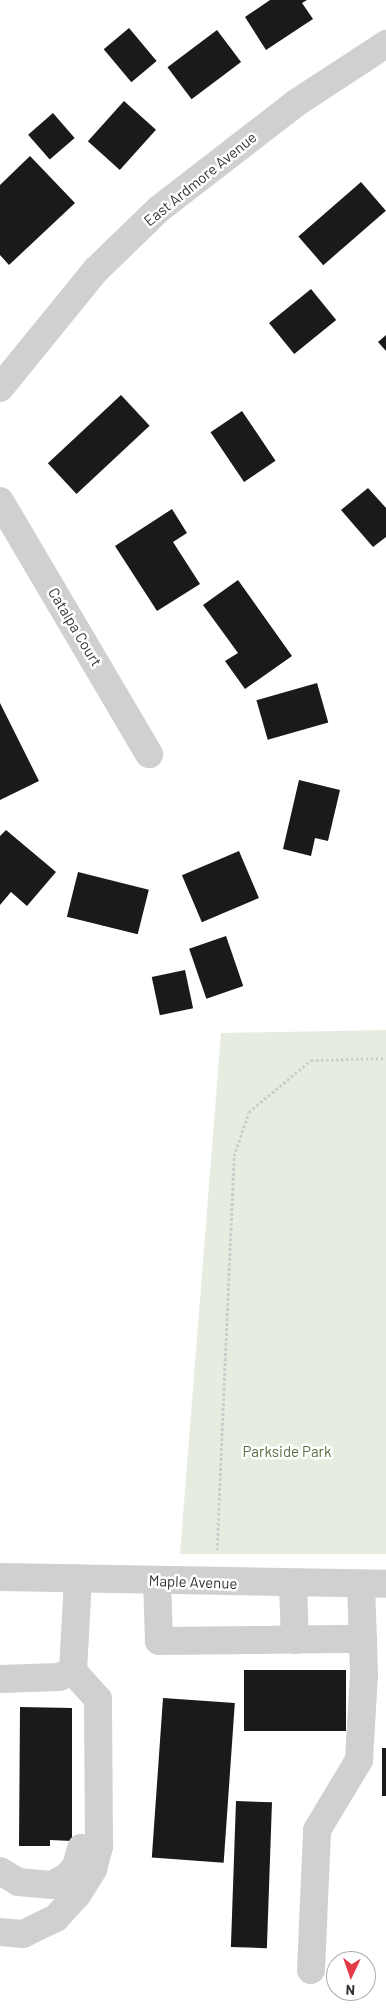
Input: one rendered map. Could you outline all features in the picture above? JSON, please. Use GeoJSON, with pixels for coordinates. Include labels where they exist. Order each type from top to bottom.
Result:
{"type":"FeatureCollection","features":[{"type":"Feature","properties":{"kind":"street","name":"East Ardmore Avenue"},"geometry":{"type":"LineString","coordinates":[[0,388],[96,270],[159,208],[296,103],[385,46]]}},
{"type":"Feature","properties":{"kind":"street","name":"Catalpa Court"},"geometry":{"type":"LineString","coordinates":[[0,501],[149,754]]}},
{"type":"Feature","properties":{"kind":"street","name":"Maple Avenue"},"geometry":{"type":"LineString","coordinates":[[0,1577],[220,1583],[374,1584]]}},
{"type":"Feature","properties":{"kind":"street"},"geometry":{"type":"LineString","coordinates":[[0,1913],[19,1915],[28,1912],[76,1866],[81,1854],[77,1675],[78,1578]]}},
{"type":"Feature","properties":{"kind":"street"},"geometry":{"type":"LineString","coordinates":[[157,1581],[159,1641],[363,1640]]}},
{"type":"Feature","properties":{"kind":"street"},"geometry":{"type":"LineString","coordinates":[[293,1584],[294,1640]]}},
{"type":"Feature","properties":{"kind":"street"},"geometry":{"type":"LineString","coordinates":[[311,1970],[317,1830],[359,1760],[363,1640],[374,1584]]}},
{"type":"Feature","properties":{"kind":"street"},"geometry":{"type":"LineString","coordinates":[[0,1679],[77,1675]]}},
{"type":"Feature","properties":{"kind":"street"},"geometry":{"type":"LineString","coordinates":[[0,1932],[23,1934],[56,1918],[77,1895],[93,1869],[99,1846],[98,1699],[77,1675]]}},
{"type":"Feature","properties":{"kind":"street"},"geometry":{"type":"LineString","coordinates":[[0,1872],[18,1882],[35,1885],[52,1886],[60,1882]]}},
{"type":"Feature","properties":{"kind":"path"},"geometry":{"type":"LineString","coordinates":[[220,1583],[216,1535],[234,1156],[249,1112],[311,1060],[386,1058]]}},
{"type":"Feature","properties":{"kind":"green space","name":"Parkside Park"},"geometry":{"type":"Polygon","coordinates":[[[386,1030],[386,1554],[180,1554],[221,1033],[386,1030]]]}},
{"type":"Feature","properties":{"kind":"building"},"geometry":{"type":"Polygon","coordinates":[[[270,0],[307,0],[302,3],[313,19],[266,50],[245,17],[270,0]]]}},
{"type":"Feature","properties":{"kind":"building"},"geometry":{"type":"Polygon","coordinates":[[[129,28],[157,61],[131,82],[104,49],[129,28]]]}},
{"type":"Feature","properties":{"kind":"building"},"geometry":{"type":"Polygon","coordinates":[[[217,30],[241,62],[192,99],[167,67],[217,30]]]}},
{"type":"Feature","properties":{"kind":"building"},"geometry":{"type":"Polygon","coordinates":[[[124,101],[156,130],[120,170],[88,141],[124,101]]]}},
{"type":"Feature","properties":{"kind":"building"},"geometry":{"type":"Polygon","coordinates":[[[53,113],[75,138],[50,160],[28,135],[53,113]]]}},
{"type":"Feature","properties":{"kind":"building"},"geometry":{"type":"Polygon","coordinates":[[[30,156],[75,203],[9,265],[0,255],[0,185],[30,156]]]}},
{"type":"Feature","properties":{"kind":"building"},"geometry":{"type":"Polygon","coordinates":[[[361,182],[386,211],[323,265],[298,236],[361,182]]]}},
{"type":"Feature","properties":{"kind":"building"},"geometry":{"type":"Polygon","coordinates":[[[311,289],[336,320],[294,354],[269,323],[311,289]]]}},
{"type":"Feature","properties":{"kind":"building"},"geometry":{"type":"Polygon","coordinates":[[[386,335],[386,351],[378,342],[386,335]]]}},
{"type":"Feature","properties":{"kind":"building"},"geometry":{"type":"Polygon","coordinates":[[[121,395],[150,426],[77,494],[48,463],[121,395]]]}},
{"type":"Feature","properties":{"kind":"building"},"geometry":{"type":"Polygon","coordinates":[[[242,411],[276,461],[244,482],[210,432],[242,411]]]}},
{"type":"Feature","properties":{"kind":"building"},"geometry":{"type":"Polygon","coordinates":[[[368,488],[386,508],[386,537],[373,547],[341,510],[368,488]]]}},
{"type":"Feature","properties":{"kind":"building"},"geometry":{"type":"Polygon","coordinates":[[[172,509],[187,533],[173,542],[200,584],[157,611],[115,546],[172,509]]]}},
{"type":"Feature","properties":{"kind":"building"},"geometry":{"type":"Polygon","coordinates":[[[238,580],[292,656],[245,689],[225,661],[238,653],[203,605],[238,580]]]}},
{"type":"Feature","properties":{"kind":"building"},"geometry":{"type":"Polygon","coordinates":[[[317,683],[328,722],[268,740],[256,700],[317,683]]]}},
{"type":"Feature","properties":{"kind":"building"},"geometry":{"type":"Polygon","coordinates":[[[0,703],[39,781],[0,800],[0,703]]]}},
{"type":"Feature","properties":{"kind":"building"},"geometry":{"type":"Polygon","coordinates":[[[299,780],[340,790],[328,841],[315,838],[311,856],[283,849],[299,780]]]}},
{"type":"Feature","properties":{"kind":"building"},"geometry":{"type":"Polygon","coordinates":[[[6,830],[56,872],[27,906],[11,892],[0,905],[0,836],[6,830]]]}},
{"type":"Feature","properties":{"kind":"building"},"geometry":{"type":"Polygon","coordinates":[[[239,851],[259,898],[202,922],[182,875],[239,851]]]}},
{"type":"Feature","properties":{"kind":"building"},"geometry":{"type":"Polygon","coordinates":[[[78,872],[149,890],[138,934],[67,917],[78,872]]]}},
{"type":"Feature","properties":{"kind":"building"},"geometry":{"type":"Polygon","coordinates":[[[226,936],[243,986],[206,999],[189,949],[226,936]]]}},
{"type":"Feature","properties":{"kind":"building"},"geometry":{"type":"Polygon","coordinates":[[[185,970],[193,1008],[160,1015],[152,977],[185,970]]]}},
{"type":"Feature","properties":{"kind":"building"},"geometry":{"type":"Polygon","coordinates":[[[244,1670],[346,1670],[346,1731],[244,1731],[244,1670]]]}},
{"type":"Feature","properties":{"kind":"building"},"geometry":{"type":"Polygon","coordinates":[[[163,1698],[235,1703],[224,1863],[152,1858],[163,1698]]]}},
{"type":"Feature","properties":{"kind":"building"},"geometry":{"type":"Polygon","coordinates":[[[20,1707],[72,1708],[72,1841],[50,1840],[50,1846],[19,1846],[20,1707]]]}},
{"type":"Feature","properties":{"kind":"building"},"geometry":{"type":"Polygon","coordinates":[[[382,1748],[386,1748],[386,1796],[382,1796],[382,1748]]]}},
{"type":"Feature","properties":{"kind":"building"},"geometry":{"type":"Polygon","coordinates":[[[236,1801],[272,1802],[267,1948],[231,1947],[236,1801]]]}}]}
